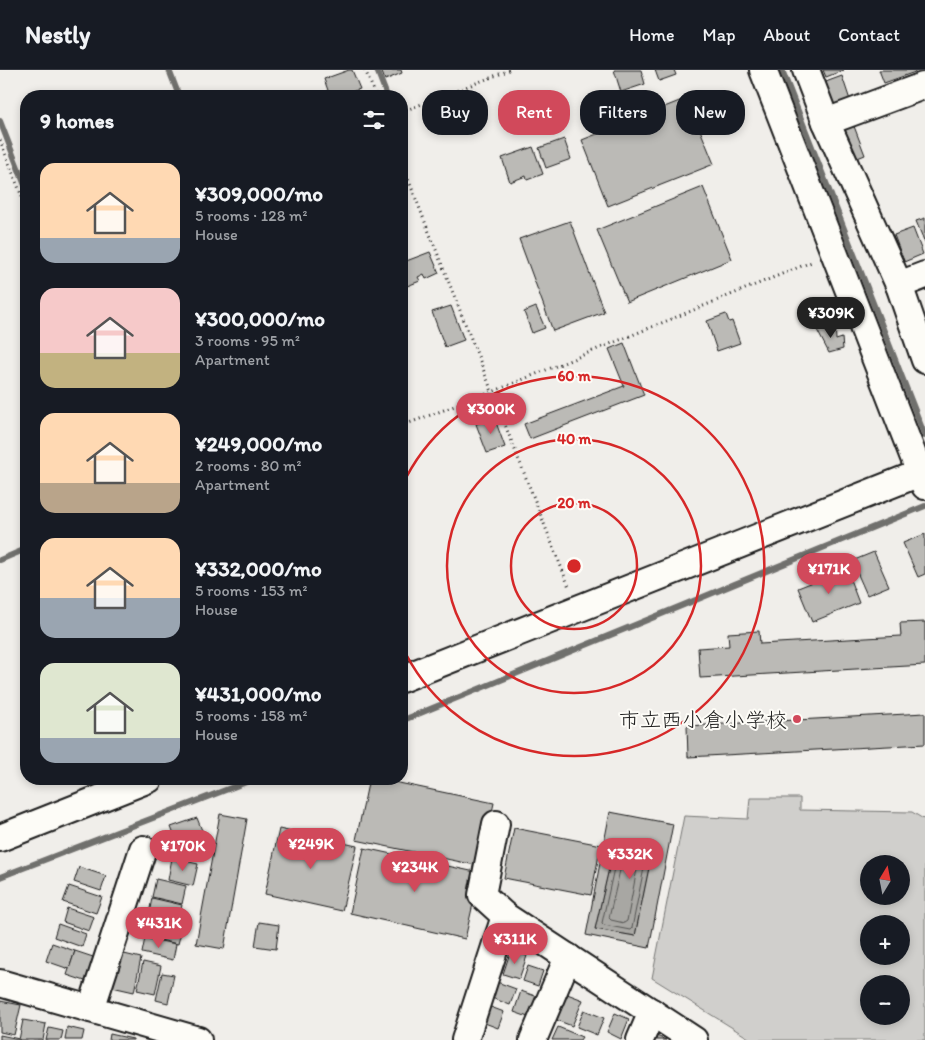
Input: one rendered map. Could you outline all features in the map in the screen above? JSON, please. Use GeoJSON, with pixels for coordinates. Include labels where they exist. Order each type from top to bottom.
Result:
{"type":"FeatureCollection","features":[{"type":"Feature","properties":{"kind":"street"},"geometry":{"type":"LineString","coordinates":[[408,675],[923,475],[835,253],[789,127],[763,70]]}},
{"type":"Feature","properties":{"kind":"street"},"geometry":{"type":"LineString","coordinates":[[806,70],[823,118],[899,285],[925,360]]}},
{"type":"Feature","properties":{"kind":"street"},"geometry":{"type":"LineString","coordinates":[[789,127],[922,86]]}},
{"type":"Feature","properties":{"kind":"street"},"geometry":{"type":"LineString","coordinates":[[899,285],[925,276]]}},
{"type":"Feature","properties":{"kind":"street"},"geometry":{"type":"LineString","coordinates":[[0,838],[134,785]]}},
{"type":"Feature","properties":{"kind":"street"},"geometry":{"type":"LineString","coordinates":[[496,824],[482,895],[505,916],[694,1040]]}},
{"type":"Feature","properties":{"kind":"street"},"geometry":{"type":"LineString","coordinates":[[91,1009],[143,849]]}},
{"type":"Feature","properties":{"kind":"street"},"geometry":{"type":"LineString","coordinates":[[464,1040],[505,916]]}},
{"type":"Feature","properties":{"kind":"street"},"geometry":{"type":"LineString","coordinates":[[533,1040],[568,957]]}},
{"type":"Feature","properties":{"kind":"street"},"geometry":{"type":"LineString","coordinates":[[0,983],[198,1040]]}},
{"type":"Feature","properties":{"kind":"street"},"geometry":{"type":"LineString","coordinates":[[640,1040],[652,1012]]}},
{"type":"Feature","properties":{"kind":"path"},"geometry":{"type":"LineString","coordinates":[[365,70],[373,90]]}},
{"type":"Feature","properties":{"kind":"path"},"geometry":{"type":"LineString","coordinates":[[408,109],[510,70]]}},
{"type":"Feature","properties":{"kind":"path"},"geometry":{"type":"LineString","coordinates":[[0,140],[20,192]]}},
{"type":"Feature","properties":{"kind":"path"},"geometry":{"type":"LineString","coordinates":[[408,179],[578,609]]}},
{"type":"Feature","properties":{"kind":"path"},"geometry":{"type":"LineString","coordinates":[[408,423],[492,392],[835,253]]}},
{"type":"Feature","properties":{"kind":"shaded area"},"geometry":{"type":"Polygon","coordinates":[[[750,798],[800,798],[800,810],[912,812],[925,820],[925,1040],[752,1040],[652,978],[684,816],[748,819],[750,798]]]}},
{"type":"Feature","properties":{"kind":"water"},"geometry":{"type":"Polygon","coordinates":[[[613,851],[651,858],[635,936],[595,929],[613,851]]]}},
{"type":"Feature","properties":{"kind":"building"},"geometry":{"type":"Polygon","coordinates":[[[352,70],[360,89],[328,90],[324,79],[352,70]]]}},
{"type":"Feature","properties":{"kind":"building"},"geometry":{"type":"Polygon","coordinates":[[[381,70],[401,70],[402,73],[385,80],[381,70]]]}},
{"type":"Feature","properties":{"kind":"building"},"geometry":{"type":"Polygon","coordinates":[[[614,70],[641,70],[645,84],[627,90],[620,90],[614,70]]]}},
{"type":"Feature","properties":{"kind":"building"},"geometry":{"type":"Polygon","coordinates":[[[655,70],[674,70],[676,75],[659,81],[655,70]]]}},
{"type":"Feature","properties":{"kind":"building"},"geometry":{"type":"Polygon","coordinates":[[[823,70],[844,70],[826,77],[823,70]]]}},
{"type":"Feature","properties":{"kind":"building"},"geometry":{"type":"Polygon","coordinates":[[[879,70],[915,70],[915,72],[884,83],[879,70]]]}},
{"type":"Feature","properties":{"kind":"building"},"geometry":{"type":"Polygon","coordinates":[[[842,76],[850,100],[832,106],[823,83],[842,76]]]}},
{"type":"Feature","properties":{"kind":"building"},"geometry":{"type":"Polygon","coordinates":[[[676,102],[676,135],[702,135],[714,164],[608,206],[582,140],[594,135],[666,135],[666,106],[676,102]]]}},
{"type":"Feature","properties":{"kind":"building"},"geometry":{"type":"Polygon","coordinates":[[[852,121],[865,155],[850,161],[837,126],[852,121]]]}},
{"type":"Feature","properties":{"kind":"building"},"geometry":{"type":"Polygon","coordinates":[[[564,139],[571,159],[546,168],[539,148],[564,139]]]}},
{"type":"Feature","properties":{"kind":"building"},"geometry":{"type":"Polygon","coordinates":[[[533,147],[543,174],[527,180],[526,176],[510,182],[502,158],[533,147]]]}},
{"type":"Feature","properties":{"kind":"building"},"geometry":{"type":"Polygon","coordinates":[[[703,187],[732,259],[627,302],[597,230],[703,187]]]}},
{"type":"Feature","properties":{"kind":"building"},"geometry":{"type":"Polygon","coordinates":[[[925,218],[925,243],[916,221],[925,218]]]}},
{"type":"Feature","properties":{"kind":"building"},"geometry":{"type":"Polygon","coordinates":[[[570,221],[604,312],[553,331],[519,239],[570,221]]]}},
{"type":"Feature","properties":{"kind":"building"},"geometry":{"type":"Polygon","coordinates":[[[913,228],[923,254],[904,262],[894,235],[913,228]]]}},
{"type":"Feature","properties":{"kind":"building"},"geometry":{"type":"Polygon","coordinates":[[[430,252],[439,273],[426,279],[424,274],[418,277],[420,281],[408,286],[408,260],[430,252]]]}},
{"type":"Feature","properties":{"kind":"building"},"geometry":{"type":"Polygon","coordinates":[[[451,306],[464,340],[445,347],[432,312],[451,306]]]}},
{"type":"Feature","properties":{"kind":"building"},"geometry":{"type":"Polygon","coordinates":[[[536,307],[545,328],[532,333],[524,312],[536,307]]]}},
{"type":"Feature","properties":{"kind":"building"},"geometry":{"type":"Polygon","coordinates":[[[726,314],[729,322],[732,321],[740,343],[717,351],[707,321],[726,314]]]}},
{"type":"Feature","properties":{"kind":"building"},"geometry":{"type":"Polygon","coordinates":[[[835,323],[836,340],[842,338],[843,349],[829,353],[817,330],[835,323]]]}},
{"type":"Feature","properties":{"kind":"building"},"geometry":{"type":"Polygon","coordinates":[[[624,343],[644,395],[530,439],[524,424],[624,386],[609,349],[624,343]]]}},
{"type":"Feature","properties":{"kind":"building"},"geometry":{"type":"Polygon","coordinates":[[[494,417],[505,447],[487,453],[476,424],[494,417]]]}},
{"type":"Feature","properties":{"kind":"building"},"geometry":{"type":"Polygon","coordinates":[[[925,534],[925,574],[918,577],[903,543],[925,534]]]}},
{"type":"Feature","properties":{"kind":"building"},"geometry":{"type":"Polygon","coordinates":[[[874,552],[889,586],[867,595],[852,561],[874,552]]]}},
{"type":"Feature","properties":{"kind":"building"},"geometry":{"type":"Polygon","coordinates":[[[846,569],[859,603],[812,622],[798,588],[846,569]]]}},
{"type":"Feature","properties":{"kind":"building"},"geometry":{"type":"Polygon","coordinates":[[[925,622],[925,665],[700,678],[698,648],[729,646],[728,633],[759,631],[760,644],[901,636],[900,623],[925,622]]]}},
{"type":"Feature","properties":{"kind":"building"},"geometry":{"type":"Polygon","coordinates":[[[925,713],[925,744],[688,757],[687,726],[925,713]]]}},
{"type":"Feature","properties":{"kind":"building"},"geometry":{"type":"Polygon","coordinates":[[[368,785],[408,785],[494,803],[480,866],[356,840],[368,785]]]}},
{"type":"Feature","properties":{"kind":"building"},"geometry":{"type":"Polygon","coordinates":[[[610,812],[673,824],[649,948],[586,935],[610,812]],[[613,851],[595,929],[635,936],[651,858],[613,851]]]}},
{"type":"Feature","properties":{"kind":"building"},"geometry":{"type":"Polygon","coordinates":[[[220,814],[247,819],[224,949],[196,944],[220,814]]]}},
{"type":"Feature","properties":{"kind":"building"},"geometry":{"type":"Polygon","coordinates":[[[197,818],[205,838],[179,848],[171,827],[197,818]]]}},
{"type":"Feature","properties":{"kind":"building"},"geometry":{"type":"Polygon","coordinates":[[[514,828],[601,845],[591,895],[504,878],[514,828]]]}},
{"type":"Feature","properties":{"kind":"building"},"geometry":{"type":"Polygon","coordinates":[[[279,829],[357,846],[342,911],[265,894],[279,829]]]}},
{"type":"Feature","properties":{"kind":"building"},"geometry":{"type":"Polygon","coordinates":[[[364,848],[480,873],[465,939],[350,913],[364,848]]]}},
{"type":"Feature","properties":{"kind":"building"},"geometry":{"type":"Polygon","coordinates":[[[172,858],[198,864],[193,886],[168,880],[172,858]]]}},
{"type":"Feature","properties":{"kind":"building"},"geometry":{"type":"Polygon","coordinates":[[[79,867],[106,876],[101,891],[74,882],[79,867]]]}},
{"type":"Feature","properties":{"kind":"building"},"geometry":{"type":"Polygon","coordinates":[[[156,879],[186,886],[182,904],[152,897],[156,879]]]}},
{"type":"Feature","properties":{"kind":"building"},"geometry":{"type":"Polygon","coordinates":[[[69,886],[102,897],[96,913],[63,902],[69,886]]]}},
{"type":"Feature","properties":{"kind":"building"},"geometry":{"type":"Polygon","coordinates":[[[152,898],[182,905],[177,925],[148,919],[152,898]]]}},
{"type":"Feature","properties":{"kind":"building"},"geometry":{"type":"Polygon","coordinates":[[[67,908],[94,917],[89,931],[63,922],[67,908]]]}},
{"type":"Feature","properties":{"kind":"building"},"geometry":{"type":"Polygon","coordinates":[[[150,921],[182,928],[178,944],[146,937],[150,921]]]}},
{"type":"Feature","properties":{"kind":"building"},"geometry":{"type":"Polygon","coordinates":[[[259,922],[279,925],[276,949],[255,946],[259,922]]]}},
{"type":"Feature","properties":{"kind":"building"},"geometry":{"type":"Polygon","coordinates":[[[58,924],[86,934],[82,947],[54,937],[58,924]]]}},
{"type":"Feature","properties":{"kind":"building"},"geometry":{"type":"Polygon","coordinates":[[[145,938],[176,944],[173,960],[142,953],[145,938]]]}},
{"type":"Feature","properties":{"kind":"building"},"geometry":{"type":"Polygon","coordinates":[[[52,943],[75,951],[69,969],[46,961],[52,943]]]}},
{"type":"Feature","properties":{"kind":"building"},"geometry":{"type":"Polygon","coordinates":[[[511,950],[527,956],[519,979],[503,974],[511,950]]]}},
{"type":"Feature","properties":{"kind":"building"},"geometry":{"type":"Polygon","coordinates":[[[75,951],[96,958],[88,982],[67,975],[75,951]]]}},
{"type":"Feature","properties":{"kind":"building"},"geometry":{"type":"Polygon","coordinates":[[[120,953],[141,958],[134,992],[112,987],[120,953]]]}},
{"type":"Feature","properties":{"kind":"building"},"geometry":{"type":"Polygon","coordinates":[[[143,962],[161,966],[155,994],[137,990],[143,962]]]}},
{"type":"Feature","properties":{"kind":"building"},"geometry":{"type":"Polygon","coordinates":[[[528,966],[543,971],[538,986],[523,981],[528,966]]]}},
{"type":"Feature","properties":{"kind":"building"},"geometry":{"type":"Polygon","coordinates":[[[162,973],[174,975],[168,1003],[156,1000],[162,973]]]}},
{"type":"Feature","properties":{"kind":"building"},"geometry":{"type":"Polygon","coordinates":[[[497,982],[516,989],[510,1005],[492,998],[497,982]]]}},
{"type":"Feature","properties":{"kind":"building"},"geometry":{"type":"Polygon","coordinates":[[[521,991],[538,997],[531,1018],[514,1012],[521,991]]]}},
{"type":"Feature","properties":{"kind":"building"},"geometry":{"type":"Polygon","coordinates":[[[562,992],[583,1000],[572,1026],[551,1018],[562,992]]]}},
{"type":"Feature","properties":{"kind":"building"},"geometry":{"type":"Polygon","coordinates":[[[0,1001],[21,1005],[14,1035],[0,1032],[0,1001]]]}},
{"type":"Feature","properties":{"kind":"building"},"geometry":{"type":"Polygon","coordinates":[[[488,1006],[504,1012],[498,1028],[482,1022],[488,1006]]]}},
{"type":"Feature","properties":{"kind":"building"},"geometry":{"type":"Polygon","coordinates":[[[584,1010],[604,1018],[597,1035],[577,1027],[584,1010]]]}},
{"type":"Feature","properties":{"kind":"building"},"geometry":{"type":"Polygon","coordinates":[[[615,1013],[629,1019],[621,1039],[607,1032],[615,1013]]]}},
{"type":"Feature","properties":{"kind":"building"},"geometry":{"type":"Polygon","coordinates":[[[23,1020],[46,1024],[43,1040],[19,1040],[23,1020]]]}},
{"type":"Feature","properties":{"kind":"building"},"geometry":{"type":"Polygon","coordinates":[[[67,1027],[84,1031],[82,1040],[65,1040],[67,1027]]]}},
{"type":"Feature","properties":{"kind":"building"},"geometry":{"type":"Polygon","coordinates":[[[558,1027],[582,1037],[580,1040],[552,1040],[558,1027]]]}},
{"type":"Feature","properties":{"kind":"building"},"geometry":{"type":"Polygon","coordinates":[[[49,1028],[63,1031],[61,1040],[46,1040],[49,1028]]]}},
{"type":"Feature","properties":{"kind":"building"},"geometry":{"type":"Polygon","coordinates":[[[110,1034],[133,1039],[133,1040],[109,1040],[110,1034]]]}},
{"type":"Feature","properties":{"kind":"building"},"geometry":{"type":"Polygon","coordinates":[[[0,1035],[19,1039],[19,1040],[0,1040],[0,1035]]]}},
{"type":"Feature","properties":{"kind":"building"},"geometry":{"type":"Polygon","coordinates":[[[654,1035],[666,1040],[652,1040],[654,1035]]]}},
{"type":"Feature","properties":{"kind":"waterway"},"geometry":{"type":"LineString","coordinates":[[169,70],[177,90]]}},
{"type":"Feature","properties":{"kind":"waterway"},"geometry":{"type":"LineString","coordinates":[[377,70],[385,90]]}},
{"type":"Feature","properties":{"kind":"waterway"},"geometry":{"type":"LineString","coordinates":[[782,70],[925,436]]}},
{"type":"Feature","properties":{"kind":"waterway"},"geometry":{"type":"LineString","coordinates":[[0,121],[20,173]]}},
{"type":"Feature","properties":{"kind":"waterway"},"geometry":{"type":"LineString","coordinates":[[408,718],[925,506]]}},
{"type":"Feature","properties":{"kind":"waterway"},"geometry":{"type":"LineString","coordinates":[[0,560],[20,552]]}},
{"type":"Feature","properties":{"kind":"waterway"},"geometry":{"type":"LineString","coordinates":[[0,877],[238,785]]}},
{"type":"Feature","properties":{"kind":"place","name":"市立西小倉小学校"},"geometry":{"type":"Point","coordinates":[797,719]}}]}
